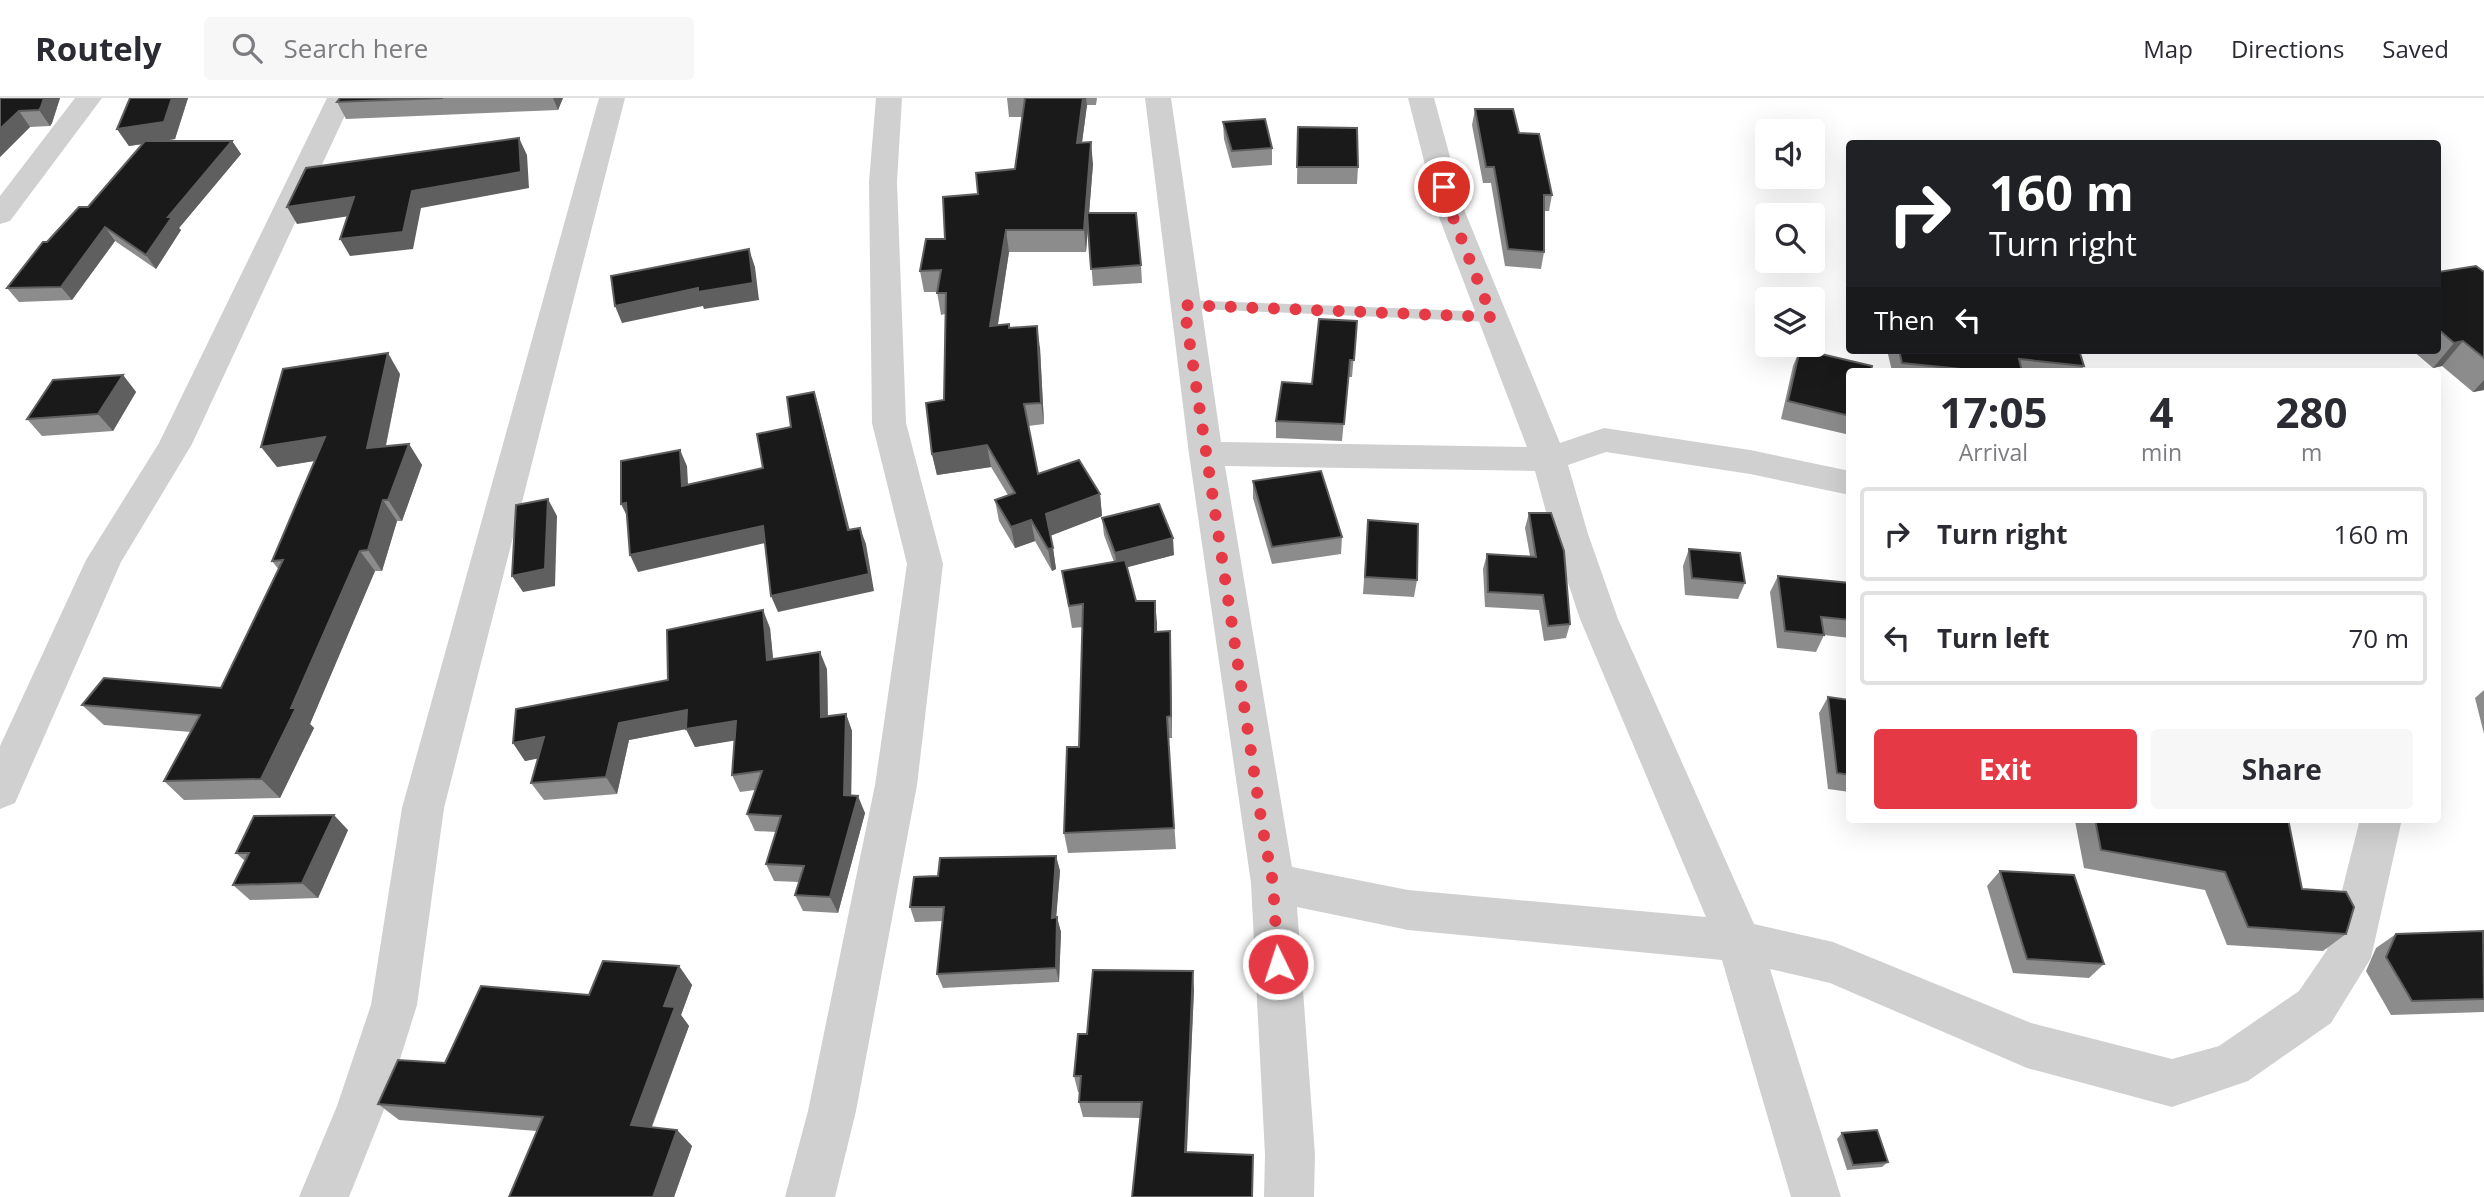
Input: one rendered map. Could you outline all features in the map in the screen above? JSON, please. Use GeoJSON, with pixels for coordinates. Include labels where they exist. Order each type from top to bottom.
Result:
{"type":"FeatureCollection","features":[{"type":"Feature","properties":{"kind":"street"},"geometry":{"type":"LineString","coordinates":[[0,215],[89,98]]}},
{"type":"Feature","properties":{"kind":"street"},"geometry":{"type":"LineString","coordinates":[[0,791],[104,560],[175,444],[340,98]]}},
{"type":"Feature","properties":{"kind":"street"},"geometry":{"type":"LineString","coordinates":[[324,1197],[361,1107],[394,1005],[423,808],[612,98]]}},
{"type":"Feature","properties":{"kind":"street"},"geometry":{"type":"LineString","coordinates":[[810,1197],[832,1111],[896,785],[925,564],[888,423],[883,181],[889,98]]}},
{"type":"Feature","properties":{"kind":"street"},"geometry":{"type":"LineString","coordinates":[[1158,98],[1184,305],[1273,883],[1290,1155],[1289,1197]]}},
{"type":"Feature","properties":{"kind":"street"},"geometry":{"type":"LineString","coordinates":[[1421,98],[1451,212],[1549,458],[1570,534],[1600,620],[1739,941],[1816,1197]]}},
{"type":"Feature","properties":{"kind":"street"},"geometry":{"type":"LineString","coordinates":[[1206,454],[1549,458],[1604,440],[1751,462],[1846,482]]}},
{"type":"Feature","properties":{"kind":"street"},"geometry":{"type":"LineString","coordinates":[[1273,883],[1408,910],[1739,941],[1833,963],[2027,1045],[2172,1083],[2231,1065],[2315,1007],[2348,958],[2380,823]]}},
{"type":"Feature","properties":{"kind":"lane"},"geometry":{"type":"LineString","coordinates":[[1184,305],[1492,317]]}},
{"type":"Feature","properties":{"kind":"building"},"geometry":{"type":"Polygon","coordinates":[[[0,98],[44,98],[39,110],[19,111],[0,129],[0,98]]]}},
{"type":"Feature","properties":{"kind":"building"},"geometry":{"type":"Polygon","coordinates":[[[130,98],[172,98],[164,122],[117,129],[130,98]]]}},
{"type":"Feature","properties":{"kind":"building"},"geometry":{"type":"Polygon","coordinates":[[[340,98],[443,98],[337,102],[340,98]]]}},
{"type":"Feature","properties":{"kind":"building"},"geometry":{"type":"Polygon","coordinates":[[[1025,98],[1083,98],[1077,143],[1091,142],[1084,230],[1006,230],[990,326],[1037,326],[1041,403],[1024,404],[1038,474],[1079,460],[1100,494],[1046,514],[1053,548],[1048,549],[1031,520],[1011,527],[995,500],[1015,493],[987,445],[932,454],[926,403],[944,400],[946,293],[937,293],[941,270],[920,271],[926,239],[945,239],[943,197],[978,194],[976,173],[1015,169],[1025,98]]]}},
{"type":"Feature","properties":{"kind":"building"},"geometry":{"type":"Polygon","coordinates":[[[1475,109],[1513,109],[1519,133],[1539,134],[1552,195],[1544,195],[1544,252],[1508,249],[1494,167],[1486,167],[1475,109]]]}},
{"type":"Feature","properties":{"kind":"building"},"geometry":{"type":"Polygon","coordinates":[[[1265,119],[1272,148],[1232,151],[1223,122],[1265,119]]]}},
{"type":"Feature","properties":{"kind":"building"},"geometry":{"type":"Polygon","coordinates":[[[1298,127],[1357,128],[1358,167],[1297,167],[1298,127]]]}},
{"type":"Feature","properties":{"kind":"building"},"geometry":{"type":"Polygon","coordinates":[[[519,138],[521,172],[412,191],[403,232],[340,239],[354,197],[287,207],[306,168],[519,138]]]}},
{"type":"Feature","properties":{"kind":"building"},"geometry":{"type":"Polygon","coordinates":[[[145,141],[232,141],[168,217],[172,217],[146,255],[105,227],[61,287],[7,288],[43,242],[47,242],[79,207],[88,207],[145,141]]]}},
{"type":"Feature","properties":{"kind":"building"},"geometry":{"type":"Polygon","coordinates":[[[1087,213],[1136,213],[1141,265],[1091,269],[1087,213]]]}},
{"type":"Feature","properties":{"kind":"building"},"geometry":{"type":"Polygon","coordinates":[[[749,249],[753,283],[698,292],[698,288],[615,306],[611,276],[749,249]]]}},
{"type":"Feature","properties":{"kind":"building"},"geometry":{"type":"Polygon","coordinates":[[[2476,266],[2484,272],[2484,358],[2463,341],[2454,343],[2441,332],[2441,272],[2476,266]]]}},
{"type":"Feature","properties":{"kind":"building"},"geometry":{"type":"Polygon","coordinates":[[[1319,319],[1357,321],[1344,424],[1276,421],[1282,382],[1312,384],[1319,319]]]}},
{"type":"Feature","properties":{"kind":"building"},"geometry":{"type":"Polygon","coordinates":[[[388,353],[367,448],[409,444],[388,500],[383,500],[368,550],[360,551],[291,708],[296,708],[261,779],[164,781],[200,715],[82,705],[104,678],[221,688],[283,560],[272,561],[325,437],[261,447],[283,369],[388,353]]]}},
{"type":"Feature","properties":{"kind":"building"},"geometry":{"type":"Polygon","coordinates":[[[1900,354],[2080,354],[2084,366],[2019,359],[2021,368],[1951,368],[1902,363],[1900,354]]]}},
{"type":"Feature","properties":{"kind":"building"},"geometry":{"type":"Polygon","coordinates":[[[1825,355],[1872,366],[1846,368],[1846,415],[1788,401],[1798,357],[1825,355]]]}},
{"type":"Feature","properties":{"kind":"building"},"geometry":{"type":"Polygon","coordinates":[[[123,375],[98,414],[27,419],[53,380],[123,375]]]}},
{"type":"Feature","properties":{"kind":"building"},"geometry":{"type":"Polygon","coordinates":[[[814,392],[848,530],[860,528],[869,574],[771,596],[763,526],[630,555],[626,503],[621,504],[621,461],[680,450],[682,486],[763,468],[757,434],[791,427],[787,397],[814,392]]]}},
{"type":"Feature","properties":{"kind":"building"},"geometry":{"type":"Polygon","coordinates":[[[1321,471],[1342,537],[1272,547],[1253,481],[1321,471]]]}},
{"type":"Feature","properties":{"kind":"building"},"geometry":{"type":"Polygon","coordinates":[[[548,499],[545,569],[512,576],[516,505],[548,499]]]}},
{"type":"Feature","properties":{"kind":"building"},"geometry":{"type":"Polygon","coordinates":[[[1159,504],[1173,538],[1115,553],[1102,518],[1159,504]]]}},
{"type":"Feature","properties":{"kind":"building"},"geometry":{"type":"Polygon","coordinates":[[[1529,513],[1551,513],[1564,551],[1570,624],[1548,626],[1543,595],[1488,592],[1487,554],[1536,557],[1529,513]]]}},
{"type":"Feature","properties":{"kind":"building"},"geometry":{"type":"Polygon","coordinates":[[[1368,520],[1418,524],[1417,580],[1365,577],[1368,520]]]}},
{"type":"Feature","properties":{"kind":"building"},"geometry":{"type":"Polygon","coordinates":[[[1689,549],[1740,553],[1745,583],[1692,578],[1689,549]]]}},
{"type":"Feature","properties":{"kind":"building"},"geometry":{"type":"Polygon","coordinates":[[[1125,560],[1136,601],[1155,601],[1155,632],[1170,631],[1171,716],[1167,717],[1174,828],[1064,833],[1067,747],[1079,747],[1083,604],[1069,606],[1062,571],[1125,560]]]}},
{"type":"Feature","properties":{"kind":"building"},"geometry":{"type":"Polygon","coordinates":[[[1778,576],[1846,583],[1846,620],[1821,617],[1824,635],[1785,631],[1778,576]]]}},
{"type":"Feature","properties":{"kind":"building"},"geometry":{"type":"Polygon","coordinates":[[[763,610],[767,660],[820,652],[821,717],[846,714],[844,795],[858,796],[830,897],[795,895],[804,866],[766,864],[781,816],[747,814],[762,771],[732,775],[736,721],[686,729],[687,710],[619,723],[606,777],[531,783],[544,737],[513,743],[516,709],[668,680],[667,630],[763,610]]]}},
{"type":"Feature","properties":{"kind":"building"},"geometry":{"type":"Polygon","coordinates":[[[1828,697],[1846,699],[1846,774],[1837,773],[1828,697]]]}},
{"type":"Feature","properties":{"kind":"building"},"geometry":{"type":"Polygon","coordinates":[[[334,815],[302,883],[233,885],[249,853],[236,853],[254,816],[334,815]]]}},
{"type":"Feature","properties":{"kind":"building"},"geometry":{"type":"Polygon","coordinates":[[[2096,823],[2289,823],[2302,889],[2346,892],[2354,907],[2346,934],[2248,927],[2225,872],[2101,850],[2096,823]]]}},
{"type":"Feature","properties":{"kind":"building"},"geometry":{"type":"Polygon","coordinates":[[[1056,856],[1052,918],[1057,917],[1056,968],[937,974],[944,907],[910,907],[914,877],[938,876],[940,858],[1056,856]]]}},
{"type":"Feature","properties":{"kind":"building"},"geometry":{"type":"Polygon","coordinates":[[[2000,871],[2074,875],[2104,964],[2027,959],[2000,871]]]}},
{"type":"Feature","properties":{"kind":"building"},"geometry":{"type":"Polygon","coordinates":[[[2483,931],[2484,999],[2412,1001],[2386,957],[2396,934],[2483,931]]]}},
{"type":"Feature","properties":{"kind":"building"},"geometry":{"type":"Polygon","coordinates":[[[603,961],[679,966],[664,1006],[675,1007],[631,1125],[677,1130],[653,1197],[509,1197],[543,1117],[378,1104],[398,1060],[445,1063],[481,986],[589,995],[603,961]]]}},
{"type":"Feature","properties":{"kind":"building"},"geometry":{"type":"Polygon","coordinates":[[[1093,970],[1193,971],[1185,1152],[1253,1155],[1252,1197],[1132,1197],[1142,1102],[1079,1102],[1081,1076],[1074,1076],[1078,1034],[1087,1034],[1093,970]]]}},
{"type":"Feature","properties":{"kind":"building"},"geometry":{"type":"Polygon","coordinates":[[[1877,1130],[1888,1162],[1853,1165],[1842,1133],[1877,1130]]]}},
{"type":"Feature","properties":{"kind":"route"},"geometry":{"type":"LineString","coordinates":[[1278,964],[1273,883],[1184,305],[1492,317],[1444,187]]}}]}
